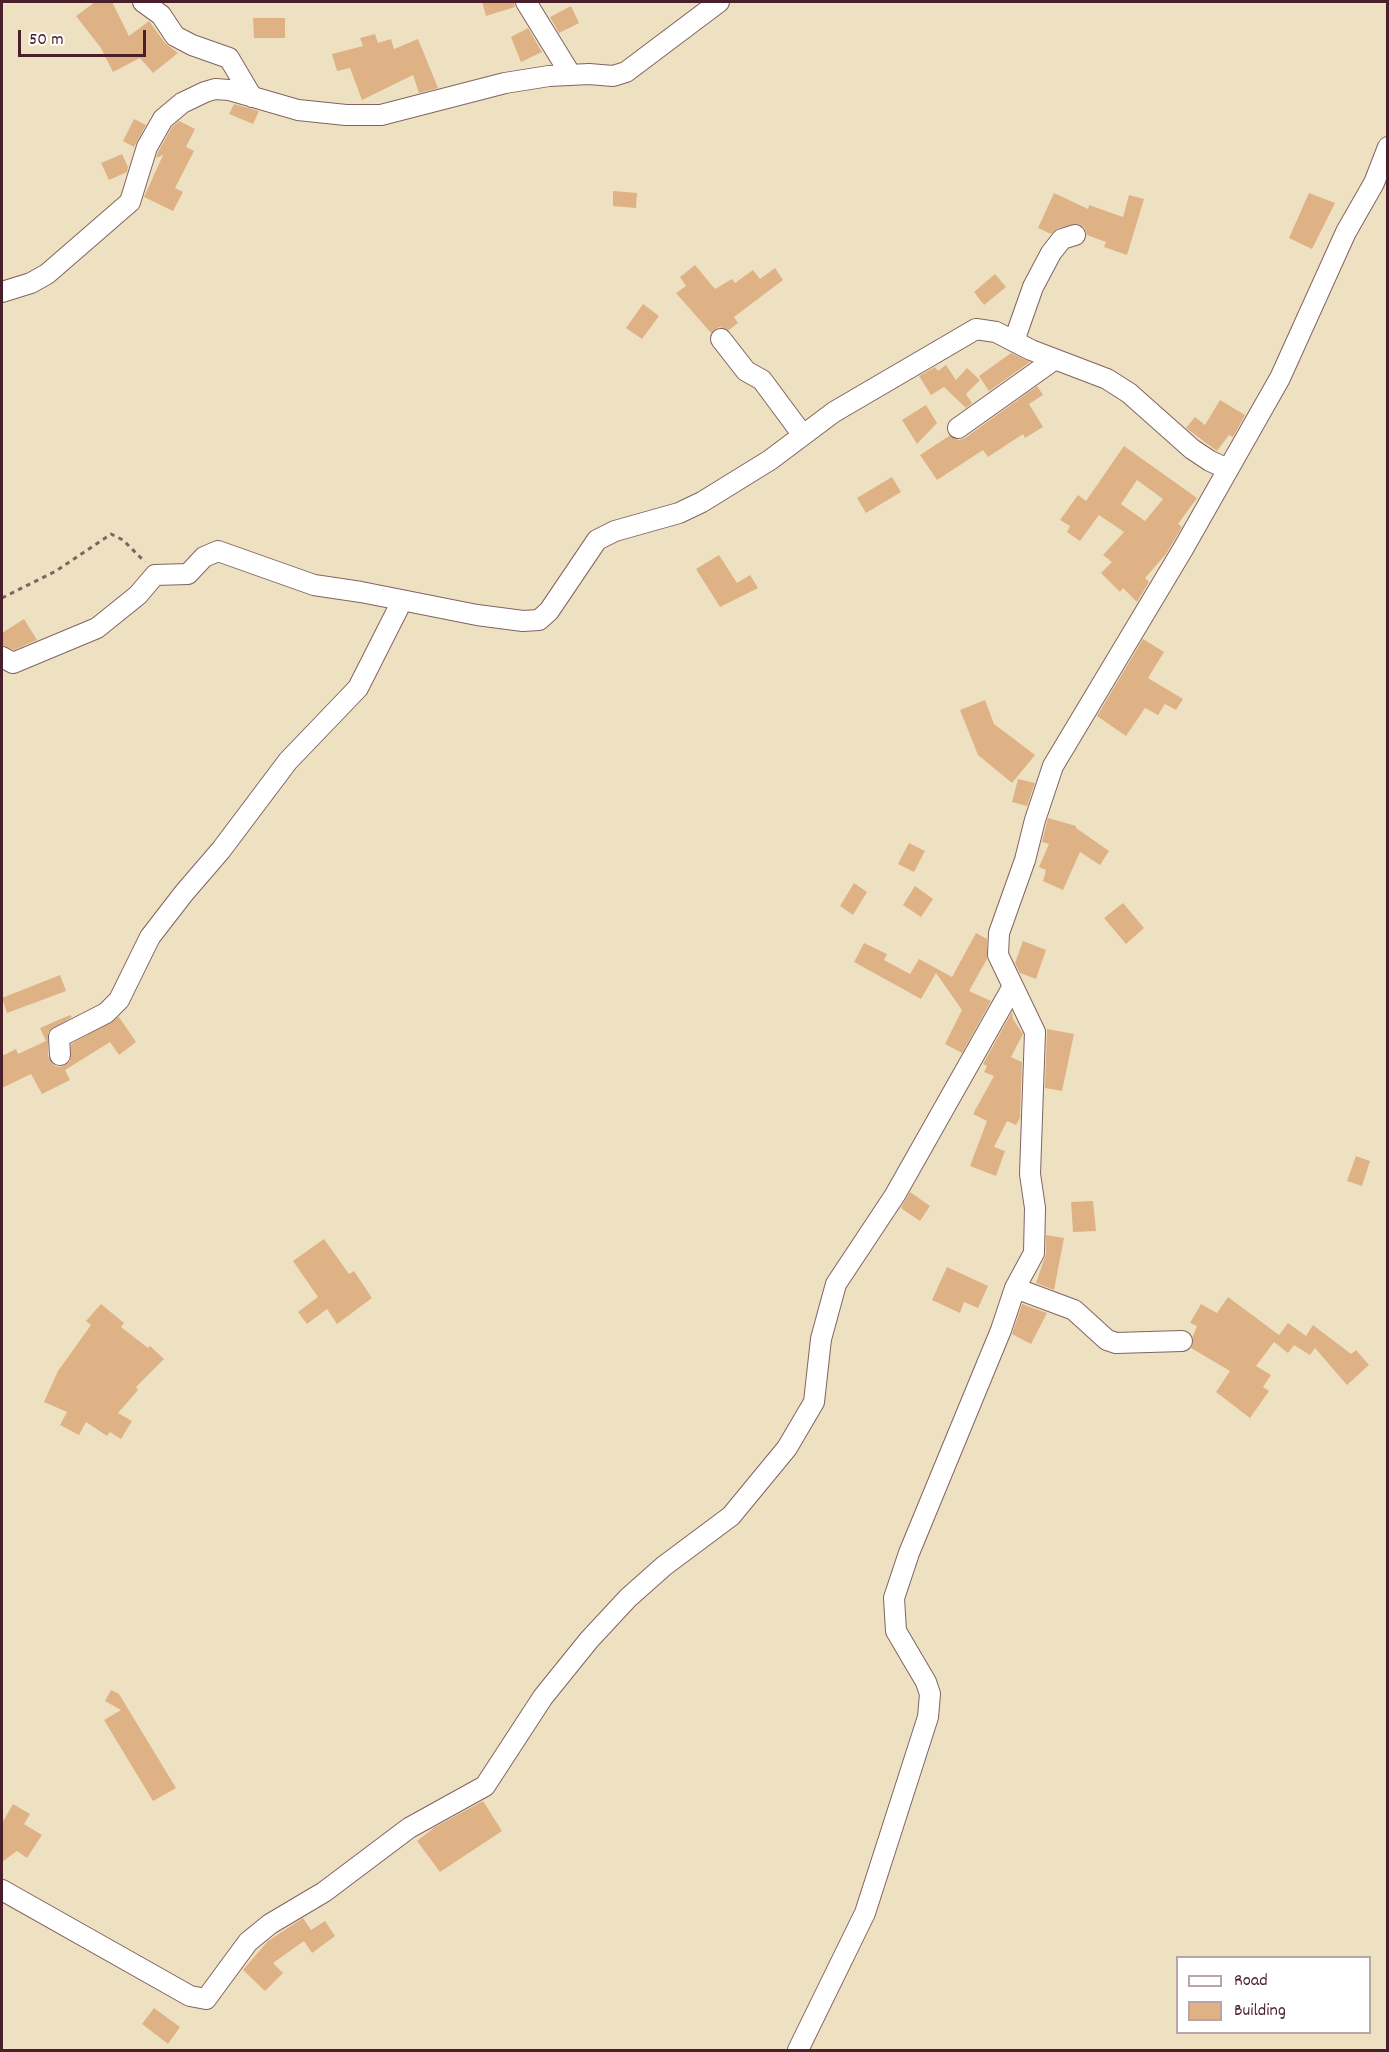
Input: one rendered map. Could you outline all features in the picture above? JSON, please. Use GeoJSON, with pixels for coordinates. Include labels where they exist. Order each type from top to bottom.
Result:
{"type":"FeatureCollection","features":[{"type":"Feature","properties":{"kind":"street"},"geometry":{"type":"LineString","coordinates":[[143,2],[161,15],[176,36],[192,45],[229,58],[252,97]]}},
{"type":"Feature","properties":{"kind":"street"},"geometry":{"type":"LineString","coordinates":[[526,2],[571,75]]}},
{"type":"Feature","properties":{"kind":"street"},"geometry":{"type":"LineString","coordinates":[[2,292],[31,283],[48,274],[130,202],[147,147],[164,119],[182,102],[215,89],[298,110],[346,115],[381,115],[504,83],[571,75],[613,76],[627,72],[719,2]]}},
{"type":"Feature","properties":{"kind":"street"},"geometry":{"type":"LineString","coordinates":[[798,2050],[865,1914],[927,1717],[930,1694],[896,1631],[894,1598],[909,1553],[1001,1330],[1015,1288],[1034,1253],[1035,1208],[1030,1174],[1035,1032],[998,956],[999,933],[1025,860],[1049,774],[1280,378],[1346,232],[1374,183],[1388,147]]}},
{"type":"Feature","properties":{"kind":"street"},"geometry":{"type":"LineString","coordinates":[[1014,340],[1033,287],[1051,253],[1062,239],[1075,235]]}},
{"type":"Feature","properties":{"kind":"street"},"geometry":{"type":"LineString","coordinates":[[2,657],[13,663],[96,628],[138,595],[155,575],[188,574],[204,558],[218,551],[314,585],[477,615],[523,621],[539,620],[549,611],[597,540],[615,531],[679,513],[702,502],[770,460],[802,434],[868,390],[916,366],[976,329],[987,329],[1055,359],[1094,372],[1118,385],[1192,448],[1210,461],[1228,469]]}},
{"type":"Feature","properties":{"kind":"street"},"geometry":{"type":"LineString","coordinates":[[722,339],[746,371],[762,380],[802,434]]}},
{"type":"Feature","properties":{"kind":"street"},"geometry":{"type":"LineString","coordinates":[[958,428],[1055,359]]}},
{"type":"Feature","properties":{"kind":"street"},"geometry":{"type":"LineString","coordinates":[[60,1055],[58,1037],[106,1013],[119,1000],[150,937],[221,850],[288,761],[358,688],[402,601]]}},
{"type":"Feature","properties":{"kind":"street"},"geometry":{"type":"LineString","coordinates":[[2,1890],[190,1996],[206,1999],[248,1942],[270,1924],[324,1892],[409,1828],[485,1786],[543,1697],[589,1640],[628,1598],[664,1566],[731,1516],[787,1448],[814,1402],[821,1339],[837,1284],[907,1174],[1012,988]]}},
{"type":"Feature","properties":{"kind":"street"},"geometry":{"type":"LineString","coordinates":[[1015,1288],[1074,1310],[1107,1340],[1116,1343],[1182,1341]]}},
{"type":"Feature","properties":{"kind":"path"},"geometry":{"type":"LineString","coordinates":[[2,598],[57,571],[111,534],[123,540],[155,575]]}},
{"type":"Feature","properties":{"kind":"building"},"geometry":{"type":"Polygon","coordinates":[[[95,2],[112,2],[129,36],[149,21],[165,43],[178,53],[153,73],[140,58],[113,72],[101,48],[76,16],[95,2]]]}},
{"type":"Feature","properties":{"kind":"building"},"geometry":{"type":"Polygon","coordinates":[[[482,2],[514,2],[515,7],[486,16],[482,2]]]}},
{"type":"Feature","properties":{"kind":"building"},"geometry":{"type":"Polygon","coordinates":[[[571,6],[579,23],[559,33],[550,17],[571,6]]]}},
{"type":"Feature","properties":{"kind":"building"},"geometry":{"type":"Polygon","coordinates":[[[253,18],[285,18],[285,38],[254,38],[253,18]]]}},
{"type":"Feature","properties":{"kind":"building"},"geometry":{"type":"Polygon","coordinates":[[[528,28],[542,52],[521,62],[511,37],[528,28]]]}},
{"type":"Feature","properties":{"kind":"building"},"geometry":{"type":"Polygon","coordinates":[[[375,34],[378,43],[391,39],[394,49],[418,39],[438,88],[419,93],[413,75],[362,100],[350,68],[337,71],[332,54],[363,46],[360,38],[375,34]]]}},
{"type":"Feature","properties":{"kind":"building"},"geometry":{"type":"Polygon","coordinates":[[[234,104],[259,111],[253,124],[229,114],[234,104]]]}},
{"type":"Feature","properties":{"kind":"building"},"geometry":{"type":"Polygon","coordinates":[[[134,119],[146,125],[134,147],[123,141],[134,119]]]}},
{"type":"Feature","properties":{"kind":"building"},"geometry":{"type":"Polygon","coordinates":[[[179,121],[195,129],[186,147],[194,151],[175,188],[183,192],[173,211],[144,197],[163,155],[156,158],[158,152],[172,127],[179,121]]]}},
{"type":"Feature","properties":{"kind":"building"},"geometry":{"type":"Polygon","coordinates":[[[122,154],[128,167],[127,172],[109,180],[101,163],[122,154]]]}},
{"type":"Feature","properties":{"kind":"building"},"geometry":{"type":"Polygon","coordinates":[[[613,191],[637,193],[636,208],[613,206],[613,191]]]}},
{"type":"Feature","properties":{"kind":"building"},"geometry":{"type":"Polygon","coordinates":[[[1054,193],[1088,209],[1089,205],[1123,217],[1129,195],[1144,199],[1127,255],[1104,247],[1106,242],[1087,235],[1084,227],[1078,224],[1058,228],[1051,234],[1038,228],[1054,193]]]}},
{"type":"Feature","properties":{"kind":"building"},"geometry":{"type":"Polygon","coordinates":[[[1309,193],[1335,203],[1312,249],[1289,238],[1309,193]]]}},
{"type":"Feature","properties":{"kind":"building"},"geometry":{"type":"Polygon","coordinates":[[[695,265],[715,289],[732,279],[735,283],[753,270],[760,279],[775,268],[783,280],[734,317],[738,323],[729,330],[719,327],[711,333],[676,293],[686,286],[680,277],[695,265]]]}},
{"type":"Feature","properties":{"kind":"building"},"geometry":{"type":"Polygon","coordinates":[[[995,274],[1006,287],[984,305],[974,292],[995,274]]]}},
{"type":"Feature","properties":{"kind":"building"},"geometry":{"type":"Polygon","coordinates":[[[643,304],[659,316],[642,339],[626,328],[643,304]]]}},
{"type":"Feature","properties":{"kind":"building"},"geometry":{"type":"Polygon","coordinates":[[[1011,353],[1030,362],[989,391],[979,376],[1011,353]]]}},
{"type":"Feature","properties":{"kind":"building"},"geometry":{"type":"Polygon","coordinates":[[[946,365],[956,380],[967,368],[980,380],[966,394],[972,403],[966,408],[944,387],[931,395],[919,376],[935,367],[938,371],[946,365]]]}},
{"type":"Feature","properties":{"kind":"building"},"geometry":{"type":"Polygon","coordinates":[[[1037,386],[1043,395],[1029,404],[1043,427],[1025,438],[1023,434],[988,457],[983,450],[937,480],[920,455],[949,436],[959,440],[965,438],[1037,386]]]}},
{"type":"Feature","properties":{"kind":"building"},"geometry":{"type":"Polygon","coordinates":[[[1220,400],[1245,415],[1233,437],[1229,435],[1217,451],[1186,428],[1195,417],[1205,425],[1220,400]]]}},
{"type":"Feature","properties":{"kind":"building"},"geometry":{"type":"Polygon","coordinates":[[[926,405],[937,423],[917,444],[902,420],[926,405]]]}},
{"type":"Feature","properties":{"kind":"building"},"geometry":{"type":"Polygon","coordinates":[[[1124,446],[1197,498],[1178,524],[1182,527],[1166,554],[1145,578],[1149,582],[1137,602],[1123,588],[1120,592],[1101,573],[1112,562],[1103,555],[1124,532],[1099,515],[1080,541],[1067,532],[1070,526],[1060,520],[1078,495],[1086,501],[1124,446]],[[1137,480],[1121,504],[1145,521],[1163,499],[1137,480]]]}},
{"type":"Feature","properties":{"kind":"building"},"geometry":{"type":"Polygon","coordinates":[[[892,477],[901,492],[866,513],[857,498],[892,477]]]}},
{"type":"Feature","properties":{"kind":"building"},"geometry":{"type":"Polygon","coordinates":[[[719,555],[737,583],[750,575],[758,588],[720,607],[696,569],[719,555]]]}},
{"type":"Feature","properties":{"kind":"building"},"geometry":{"type":"Polygon","coordinates":[[[24,619],[37,640],[14,650],[2,645],[2,633],[24,619]]]}},
{"type":"Feature","properties":{"kind":"building"},"geometry":{"type":"Polygon","coordinates":[[[1143,639],[1164,652],[1148,678],[1183,699],[1176,710],[1165,704],[1158,715],[1145,708],[1126,736],[1097,716],[1143,639]]]}},
{"type":"Feature","properties":{"kind":"building"},"geometry":{"type":"Polygon","coordinates":[[[985,700],[994,724],[1035,755],[1012,783],[978,755],[960,710],[985,700]]]}},
{"type":"Feature","properties":{"kind":"building"},"geometry":{"type":"Polygon","coordinates":[[[1018,779],[1035,783],[1027,806],[1012,802],[1018,779]]]}},
{"type":"Feature","properties":{"kind":"building"},"geometry":{"type":"Polygon","coordinates":[[[1048,818],[1076,826],[1109,851],[1100,865],[1080,852],[1063,890],[1043,881],[1046,870],[1039,867],[1049,844],[1042,842],[1048,818]]]}},
{"type":"Feature","properties":{"kind":"building"},"geometry":{"type":"Polygon","coordinates":[[[909,843],[925,851],[914,872],[898,864],[909,843]]]}},
{"type":"Feature","properties":{"kind":"building"},"geometry":{"type":"Polygon","coordinates":[[[854,883],[867,892],[853,915],[840,906],[854,883]]]}},
{"type":"Feature","properties":{"kind":"building"},"geometry":{"type":"Polygon","coordinates":[[[915,886],[933,899],[921,917],[903,905],[915,886]]]}},
{"type":"Feature","properties":{"kind":"building"},"geometry":{"type":"Polygon","coordinates":[[[1123,903],[1144,928],[1126,944],[1104,918],[1123,903]]]}},
{"type":"Feature","properties":{"kind":"building"},"geometry":{"type":"Polygon","coordinates":[[[976,933],[987,939],[987,959],[969,991],[991,1001],[962,1053],[945,1044],[962,1010],[936,973],[921,999],[854,962],[864,943],[887,954],[884,960],[910,974],[919,959],[952,977],[976,933]]]}},
{"type":"Feature","properties":{"kind":"building"},"geometry":{"type":"Polygon","coordinates":[[[1023,941],[1046,950],[1036,979],[1020,973],[1015,963],[1023,941]]]}},
{"type":"Feature","properties":{"kind":"building"},"geometry":{"type":"Polygon","coordinates":[[[60,975],[66,991],[7,1013],[2,998],[60,975]]]}},
{"type":"Feature","properties":{"kind":"building"},"geometry":{"type":"Polygon","coordinates":[[[1012,1012],[1013,1019],[1023,1034],[1011,1057],[1022,1062],[1020,1118],[1016,1125],[1007,1121],[994,1147],[1005,1151],[996,1176],[970,1166],[987,1121],[973,1114],[994,1076],[984,1072],[987,1066],[983,1064],[1012,1012]]]}},
{"type":"Feature","properties":{"kind":"building"},"geometry":{"type":"Polygon","coordinates":[[[70,1015],[72,1017],[48,1032],[48,1056],[55,1066],[61,1067],[70,1061],[71,1044],[119,1017],[136,1042],[119,1055],[110,1042],[65,1070],[70,1080],[42,1094],[31,1074],[2,1088],[2,1056],[16,1049],[18,1054],[46,1041],[40,1028],[70,1015]]]}},
{"type":"Feature","properties":{"kind":"building"},"geometry":{"type":"Polygon","coordinates":[[[1047,1029],[1074,1034],[1062,1091],[1045,1088],[1047,1029]]]}},
{"type":"Feature","properties":{"kind":"building"},"geometry":{"type":"Polygon","coordinates":[[[1356,1156],[1370,1161],[1362,1186],[1347,1181],[1356,1156]]]}},
{"type":"Feature","properties":{"kind":"building"},"geometry":{"type":"Polygon","coordinates":[[[910,1192],[930,1206],[920,1221],[901,1208],[910,1192]]]}},
{"type":"Feature","properties":{"kind":"building"},"geometry":{"type":"Polygon","coordinates":[[[1093,1201],[1096,1231],[1073,1232],[1071,1202],[1093,1201]]]}},
{"type":"Feature","properties":{"kind":"building"},"geometry":{"type":"Polygon","coordinates":[[[1046,1235],[1064,1238],[1054,1290],[1036,1283],[1046,1254],[1046,1235]]]}},
{"type":"Feature","properties":{"kind":"building"},"geometry":{"type":"Polygon","coordinates":[[[324,1239],[349,1274],[354,1271],[372,1298],[337,1324],[327,1309],[307,1324],[298,1312],[318,1297],[293,1261],[324,1239]]]}},
{"type":"Feature","properties":{"kind":"building"},"geometry":{"type":"Polygon","coordinates":[[[947,1267],[988,1286],[978,1308],[964,1302],[960,1313],[932,1300],[947,1267]]]}},
{"type":"Feature","properties":{"kind":"building"},"geometry":{"type":"Polygon","coordinates":[[[1228,1297],[1279,1335],[1288,1323],[1306,1336],[1313,1325],[1351,1354],[1356,1350],[1369,1365],[1347,1385],[1315,1348],[1310,1355],[1294,1345],[1288,1353],[1274,1342],[1256,1366],[1271,1375],[1263,1387],[1269,1391],[1250,1418],[1216,1392],[1230,1371],[1191,1348],[1197,1326],[1190,1323],[1201,1304],[1217,1313],[1228,1297]]]}},
{"type":"Feature","properties":{"kind":"building"},"geometry":{"type":"Polygon","coordinates":[[[101,1304],[124,1323],[121,1327],[148,1348],[150,1346],[164,1359],[136,1387],[138,1390],[118,1413],[132,1421],[121,1439],[110,1432],[107,1436],[86,1422],[79,1435],[60,1425],[67,1412],[44,1402],[58,1371],[91,1325],[86,1321],[101,1304]]]}},
{"type":"Feature","properties":{"kind":"building"},"geometry":{"type":"Polygon","coordinates":[[[1022,1304],[1047,1313],[1031,1344],[1012,1334],[1022,1304]]]}},
{"type":"Feature","properties":{"kind":"building"},"geometry":{"type":"Polygon","coordinates":[[[111,1690],[119,1694],[176,1788],[153,1801],[104,1720],[121,1710],[105,1701],[111,1690]]]}},
{"type":"Feature","properties":{"kind":"building"},"geometry":{"type":"Polygon","coordinates":[[[483,1801],[502,1831],[440,1872],[417,1841],[435,1827],[483,1801]]]}},
{"type":"Feature","properties":{"kind":"building"},"geometry":{"type":"Polygon","coordinates":[[[13,1804],[30,1814],[24,1824],[42,1835],[27,1858],[17,1851],[2,1862],[2,1823],[13,1804]]]}},
{"type":"Feature","properties":{"kind":"building"},"geometry":{"type":"Polygon","coordinates":[[[303,1918],[311,1930],[325,1921],[335,1936],[312,1953],[304,1941],[273,1963],[283,1973],[265,1991],[243,1970],[268,1941],[303,1918]]]}},
{"type":"Feature","properties":{"kind":"building"},"geometry":{"type":"Polygon","coordinates":[[[154,2008],[180,2027],[168,2044],[142,2024],[154,2008]]]}}]}
